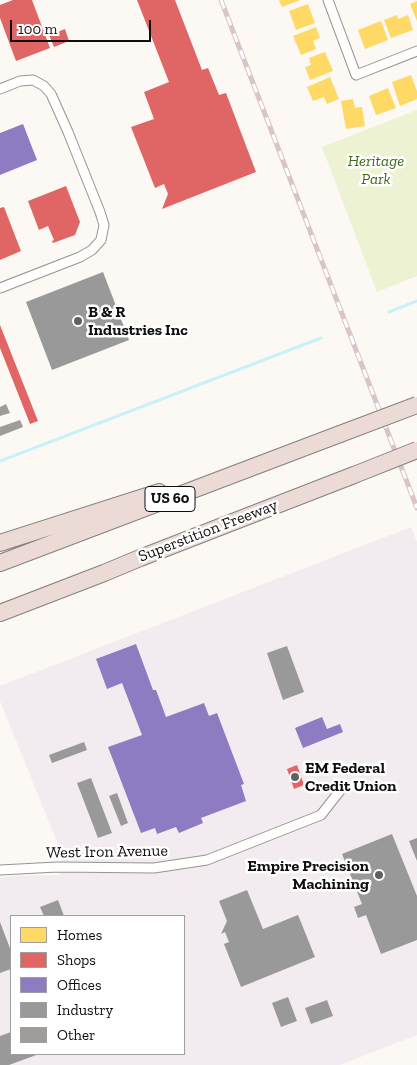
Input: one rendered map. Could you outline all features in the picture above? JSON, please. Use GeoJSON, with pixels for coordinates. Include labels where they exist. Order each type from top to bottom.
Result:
{"type":"FeatureCollection","features":[{"type":"Feature","properties":{"kind":"highway","name":"US 60"},"geometry":{"type":"LineString","coordinates":[[0,563],[417,405]]}},
{"type":"Feature","properties":{"kind":"highway"},"geometry":{"type":"LineString","coordinates":[[0,543],[340,434]]}},
{"type":"Feature","properties":{"kind":"highway","name":"Superstition Freeway"},"geometry":{"type":"LineString","coordinates":[[0,613],[417,450]]}},
{"type":"Feature","properties":{"kind":"highway"},"geometry":{"type":"LineString","coordinates":[[0,622],[104,573]]}},
{"type":"Feature","properties":{"kind":"street"},"geometry":{"type":"LineString","coordinates":[[328,0],[356,75],[417,52]]}},
{"type":"Feature","properties":{"kind":"street"},"geometry":{"type":"LineString","coordinates":[[0,89],[20,81],[33,80],[44,86],[51,94],[104,224],[102,240],[92,250],[80,257],[0,288]]}},
{"type":"Feature","properties":{"kind":"street","name":"West Iron Avenue"},"geometry":{"type":"LineString","coordinates":[[0,870],[154,868],[207,860],[321,815],[342,788]]}},
{"type":"Feature","properties":{"kind":"shaded area"},"geometry":{"type":"Polygon","coordinates":[[[411,527],[417,542],[417,1035],[340,1065],[0,1065],[0,878],[60,875],[61,859],[58,844],[0,701],[0,686],[411,527]]]}},
{"type":"Feature","properties":{"kind":"green space","name":"Heritage Park"},"geometry":{"type":"Polygon","coordinates":[[[417,110],[417,276],[377,292],[322,147],[417,110]]]}},
{"type":"Feature","properties":{"kind":"building: Homes"},"geometry":{"type":"Polygon","coordinates":[[[279,0],[300,0],[282,7],[279,0]]]}},
{"type":"Feature","properties":{"kind":"building: Homes"},"geometry":{"type":"Polygon","coordinates":[[[417,1],[417,21],[410,4],[417,1]]]}},
{"type":"Feature","properties":{"kind":"building: Homes"},"geometry":{"type":"Polygon","coordinates":[[[308,4],[315,23],[296,30],[289,11],[308,4]]]}},
{"type":"Feature","properties":{"kind":"building: Homes"},"geometry":{"type":"Polygon","coordinates":[[[397,15],[398,19],[408,15],[413,30],[391,38],[384,20],[397,15]]]}},
{"type":"Feature","properties":{"kind":"building: Homes"},"geometry":{"type":"Polygon","coordinates":[[[381,21],[388,40],[365,49],[358,30],[381,21]]]}},
{"type":"Feature","properties":{"kind":"building: Homes"},"geometry":{"type":"Polygon","coordinates":[[[316,27],[320,38],[313,41],[316,49],[301,55],[293,36],[316,27]]]}},
{"type":"Feature","properties":{"kind":"building: Homes"},"geometry":{"type":"Polygon","coordinates":[[[325,52],[333,71],[310,80],[305,67],[311,65],[309,58],[325,52]]]}},
{"type":"Feature","properties":{"kind":"building: Homes"},"geometry":{"type":"Polygon","coordinates":[[[411,75],[417,91],[417,99],[400,106],[392,82],[411,75]]]}},
{"type":"Feature","properties":{"kind":"building: Homes"},"geometry":{"type":"Polygon","coordinates":[[[330,77],[339,99],[327,104],[324,97],[313,101],[307,87],[330,77]]]}},
{"type":"Feature","properties":{"kind":"building: Homes"},"geometry":{"type":"Polygon","coordinates":[[[388,88],[396,108],[376,115],[369,96],[388,88]]]}},
{"type":"Feature","properties":{"kind":"building: Homes"},"geometry":{"type":"Polygon","coordinates":[[[353,99],[355,108],[362,107],[365,126],[346,129],[341,101],[353,99]]]}},
{"type":"Feature","properties":{"kind":"building: Shops"},"geometry":{"type":"Polygon","coordinates":[[[13,0],[32,0],[50,48],[16,61],[0,18],[0,5],[13,0]]]}},
{"type":"Feature","properties":{"kind":"building: Shops"},"geometry":{"type":"Polygon","coordinates":[[[137,0],[175,0],[202,70],[208,68],[219,95],[226,93],[256,172],[162,209],[168,194],[164,184],[155,188],[131,127],[154,119],[144,92],[169,82],[137,0]]]}},
{"type":"Feature","properties":{"kind":"building: Shops"},"geometry":{"type":"Polygon","coordinates":[[[65,29],[69,41],[54,47],[49,35],[65,29]]]}},
{"type":"Feature","properties":{"kind":"building: Shops"},"geometry":{"type":"Polygon","coordinates":[[[66,186],[80,222],[75,235],[53,243],[52,241],[54,240],[48,226],[39,230],[28,201],[66,186]]]}},
{"type":"Feature","properties":{"kind":"building: Shops"},"geometry":{"type":"Polygon","coordinates":[[[4,207],[21,251],[0,260],[0,208],[4,207]]]}},
{"type":"Feature","properties":{"kind":"building: Shops"},"geometry":{"type":"Polygon","coordinates":[[[0,325],[38,421],[30,424],[0,348],[0,325]]]}},
{"type":"Feature","properties":{"kind":"building: Shops","name":"EM Federal Credit Union"},"geometry":{"type":"Polygon","coordinates":[[[297,765],[304,785],[294,789],[287,769],[297,765]]]}},
{"type":"Feature","properties":{"kind":"building: Offices"},"geometry":{"type":"Polygon","coordinates":[[[23,124],[37,160],[0,175],[0,133],[23,124]]]}},
{"type":"Feature","properties":{"kind":"building: Offices"},"geometry":{"type":"Polygon","coordinates":[[[136,644],[153,690],[156,690],[166,717],[204,703],[209,716],[217,713],[244,784],[241,785],[246,801],[201,818],[203,823],[179,833],[176,827],[157,834],[155,828],[141,833],[108,747],[142,735],[122,683],[107,689],[96,659],[136,644]]]}},
{"type":"Feature","properties":{"kind":"building: Offices"},"geometry":{"type":"Polygon","coordinates":[[[322,717],[327,729],[340,724],[343,732],[303,748],[295,728],[322,717]]]}},
{"type":"Feature","properties":{"kind":"building: Industry","name":"B & R Industries Inc"},"geometry":{"type":"Polygon","coordinates":[[[103,272],[129,340],[52,370],[26,302],[103,272]]]}},
{"type":"Feature","properties":{"kind":"building: Industry"},"geometry":{"type":"Polygon","coordinates":[[[287,646],[304,692],[283,700],[267,653],[287,646]]]}},
{"type":"Feature","properties":{"kind":"building: Industry"},"geometry":{"type":"Polygon","coordinates":[[[84,742],[87,750],[52,763],[49,755],[84,742]]]}},
{"type":"Feature","properties":{"kind":"building: Industry"},"geometry":{"type":"Polygon","coordinates":[[[91,778],[112,833],[98,838],[77,783],[91,778]]]}},
{"type":"Feature","properties":{"kind":"building: Industry"},"geometry":{"type":"Polygon","coordinates":[[[117,793],[128,823],[121,826],[109,796],[117,793]]]}},
{"type":"Feature","properties":{"kind":"building: Industry","name":"Empire Precision Machining"},"geometry":{"type":"Polygon","coordinates":[[[392,834],[417,896],[417,940],[381,954],[366,915],[358,918],[354,907],[362,904],[342,854],[392,834]]]}},
{"type":"Feature","properties":{"kind":"building: Industry"},"geometry":{"type":"Polygon","coordinates":[[[417,838],[417,861],[409,841],[417,838]]]}},
{"type":"Feature","properties":{"kind":"building: Industry"},"geometry":{"type":"Polygon","coordinates":[[[247,890],[263,929],[298,915],[315,957],[241,987],[224,944],[229,942],[225,932],[221,934],[227,921],[219,901],[247,890]]]}},
{"type":"Feature","properties":{"kind":"building: Industry"},"geometry":{"type":"Polygon","coordinates":[[[58,900],[64,915],[44,915],[40,907],[58,900]]]}},
{"type":"Feature","properties":{"kind":"building: Industry"},"geometry":{"type":"Polygon","coordinates":[[[0,922],[10,948],[10,969],[0,973],[0,922]]]}},
{"type":"Feature","properties":{"kind":"building: Industry"},"geometry":{"type":"Polygon","coordinates":[[[288,997],[297,1021],[281,1027],[272,1003],[288,997]]]}},
{"type":"Feature","properties":{"kind":"building: Industry"},"geometry":{"type":"Polygon","coordinates":[[[327,1000],[333,1016],[311,1024],[305,1008],[327,1000]]]}},
{"type":"Feature","properties":{"kind":"building: Industry"},"geometry":{"type":"Polygon","coordinates":[[[10,1032],[10,1055],[36,1055],[9,1065],[0,1065],[0,1036],[10,1032]]]}},
{"type":"Feature","properties":{"kind":"building: Other"},"geometry":{"type":"Polygon","coordinates":[[[6,404],[10,413],[0,416],[0,407],[6,404]]]}},
{"type":"Feature","properties":{"kind":"building: Other"},"geometry":{"type":"Polygon","coordinates":[[[20,420],[23,427],[0,436],[0,427],[20,420]]]}},
{"type":"Feature","properties":{"kind":"waterway"},"geometry":{"type":"LineString","coordinates":[[389,312],[417,301]]}},
{"type":"Feature","properties":{"kind":"waterway"},"geometry":{"type":"LineString","coordinates":[[0,461],[321,338]]}},
{"type":"Feature","properties":{"kind":"railway"},"geometry":{"type":"LineString","coordinates":[[221,0],[417,508]]}},
{"type":"Feature","properties":{"kind":"place","name":"B & R Industries Inc"},"geometry":{"type":"Point","coordinates":[78,321]}},
{"type":"Feature","properties":{"kind":"place","name":"EM Federal Credit Union"},"geometry":{"type":"Point","coordinates":[295,777]}},
{"type":"Feature","properties":{"kind":"place","name":"Empire Precision Machining"},"geometry":{"type":"Point","coordinates":[379,875]}}]}
